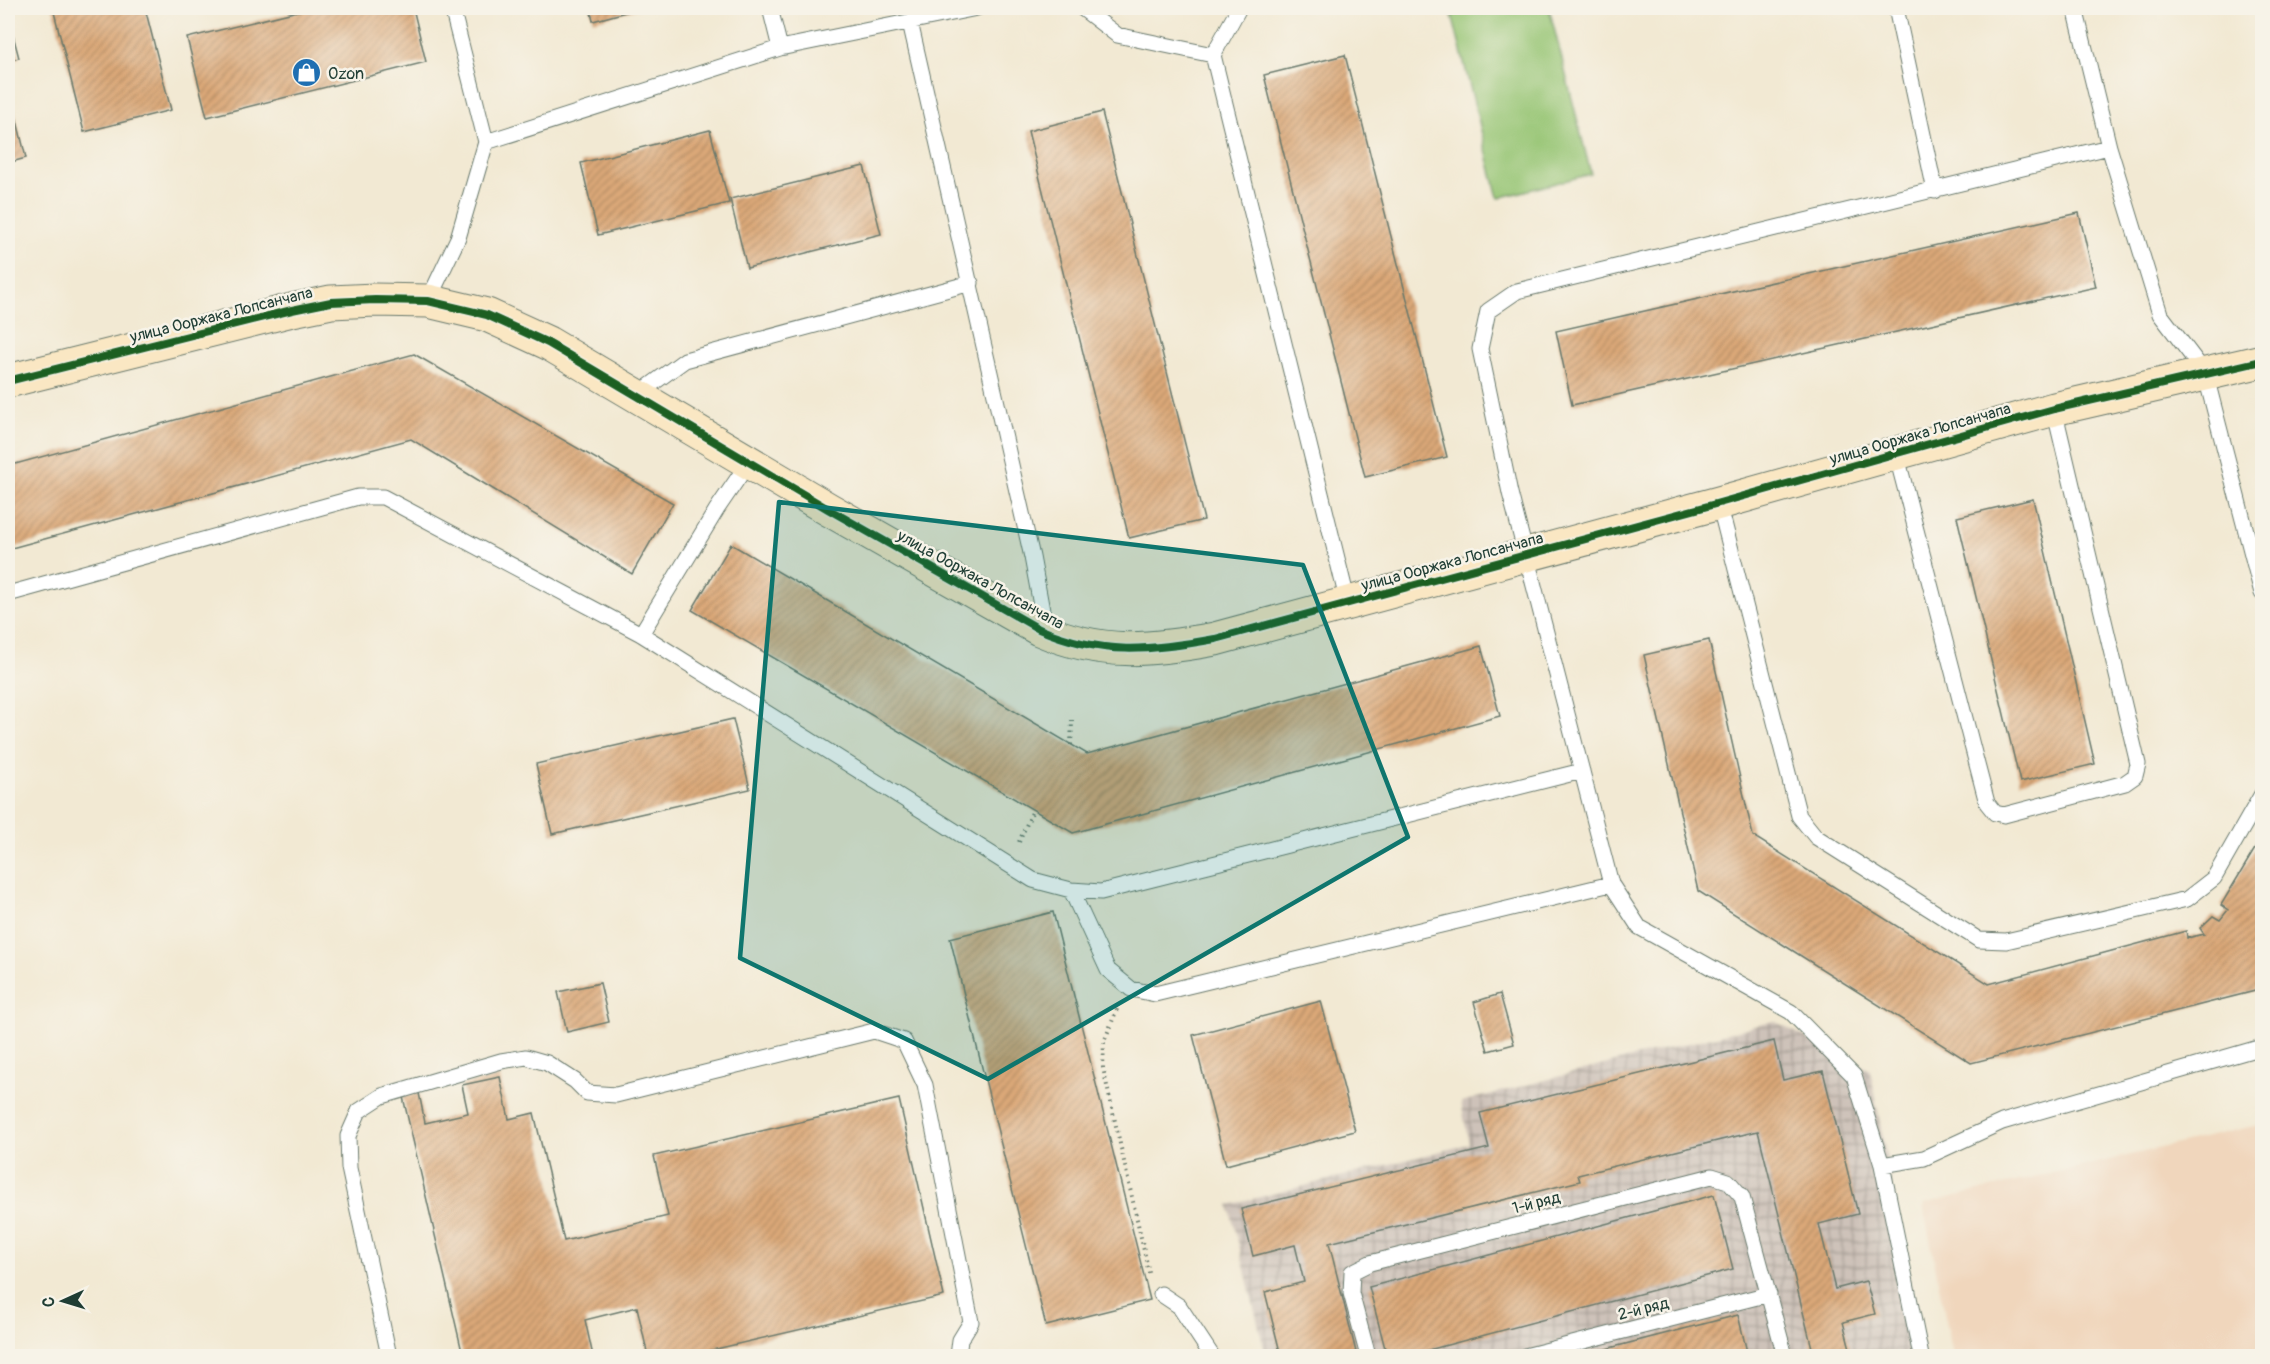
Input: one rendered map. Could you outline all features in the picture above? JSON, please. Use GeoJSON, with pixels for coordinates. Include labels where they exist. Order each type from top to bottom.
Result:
{"type":"FeatureCollection","features":[{"type":"Feature","properties":{"kind":"street","name":"улица Ооржака Лопсанчапа"},"geometry":{"type":"LineString","coordinates":[[8,381],[292,309],[331,302],[428,301],[487,315],[548,343],[749,462],[1046,632],[1070,643],[1105,648],[1166,648],[1215,639],[2054,410],[2262,361]]}},
{"type":"Feature","properties":{"kind":"lane"},"geometry":{"type":"LineString","coordinates":[[428,301],[458,238],[486,142],[452,8]]}},
{"type":"Feature","properties":{"kind":"lane"},"geometry":{"type":"LineString","coordinates":[[770,8],[780,48]]}},
{"type":"Feature","properties":{"kind":"lane"},"geometry":{"type":"LineString","coordinates":[[486,142],[780,48],[976,8]]}},
{"type":"Feature","properties":{"kind":"lane"},"geometry":{"type":"LineString","coordinates":[[1082,8],[1117,35],[1213,56]]}},
{"type":"Feature","properties":{"kind":"lane"},"geometry":{"type":"LineString","coordinates":[[1239,8],[1213,56],[1348,603]]}},
{"type":"Feature","properties":{"kind":"lane"},"geometry":{"type":"LineString","coordinates":[[1896,8],[1935,191]]}},
{"type":"Feature","properties":{"kind":"lane"},"geometry":{"type":"LineString","coordinates":[[2075,8],[2109,147],[2160,314],[2205,373],[2262,593]]}},
{"type":"Feature","properties":{"kind":"lane"},"geometry":{"type":"LineString","coordinates":[[910,22],[1046,632]]}},
{"type":"Feature","properties":{"kind":"lane"},"geometry":{"type":"LineString","coordinates":[[1921,1356],[1882,1165],[1854,1076],[1791,1012],[1639,927],[1611,884],[1526,555],[1480,350],[1488,311],[1517,291],[2109,147]]}},
{"type":"Feature","properties":{"kind":"lane"},"geometry":{"type":"LineString","coordinates":[[637,394],[685,360],[970,283]]}},
{"type":"Feature","properties":{"kind":"lane"},"geometry":{"type":"LineString","coordinates":[[1896,453],[1987,803],[1995,813],[2004,815],[2125,783],[2135,776],[2138,764],[2054,410]]}},
{"type":"Feature","properties":{"kind":"lane"},"geometry":{"type":"LineString","coordinates":[[641,634],[717,509],[749,462]]}},
{"type":"Feature","properties":{"kind":"lane"},"geometry":{"type":"LineString","coordinates":[[8,594],[357,497],[384,496],[641,634],[1034,880],[1071,890],[1101,892],[1582,771]]}},
{"type":"Feature","properties":{"kind":"lane"},"geometry":{"type":"LineString","coordinates":[[1719,503],[1799,816],[1816,837],[1979,940],[2006,942],[2187,899],[2214,878],[2262,794]]}},
{"type":"Feature","properties":{"kind":"lane"},"geometry":{"type":"LineString","coordinates":[[1071,890],[1108,970],[1131,989],[1155,994],[1611,884]]}},
{"type":"Feature","properties":{"kind":"lane"},"geometry":{"type":"LineString","coordinates":[[389,1356],[349,1168],[348,1136],[359,1111],[382,1096],[501,1061],[526,1057],[537,1060],[574,1081],[588,1093],[615,1095],[874,1031],[904,1041],[926,1085],[971,1322],[960,1341],[958,1356]]}},
{"type":"Feature","properties":{"kind":"lane"},"geometry":{"type":"LineString","coordinates":[[1882,1165],[1924,1158],[2002,1122],[2262,1047]]}},
{"type":"Feature","properties":{"kind":"lane","name":"1-й ряд"},"geometry":{"type":"LineString","coordinates":[[1368,1356],[1351,1293],[1352,1272],[1370,1263],[1712,1176],[1728,1181],[1742,1197],[1768,1294]]}},
{"type":"Feature","properties":{"kind":"lane"},"geometry":{"type":"LineString","coordinates":[[1161,1294],[1179,1306],[1212,1356]]}},
{"type":"Feature","properties":{"kind":"lane"},"geometry":{"type":"LineString","coordinates":[[1768,1294],[1785,1356]]}},
{"type":"Feature","properties":{"kind":"lane","name":"2-й ряд"},"geometry":{"type":"LineString","coordinates":[[1526,1356],[1768,1294]]}},
{"type":"Feature","properties":{"kind":"path"},"geometry":{"type":"LineString","coordinates":[[1071,745],[1072,720]]}},
{"type":"Feature","properties":{"kind":"path"},"geometry":{"type":"LineString","coordinates":[[1009,864],[1033,810]]}},
{"type":"Feature","properties":{"kind":"path"},"geometry":{"type":"LineString","coordinates":[[1131,989],[1114,1013],[1104,1042],[1103,1068],[1150,1276],[1161,1294]]}},
{"type":"Feature","properties":{"kind":"highlighted area"},"geometry":{"type":"Polygon","coordinates":[[[779,502],[1303,565],[1408,837],[988,1079],[740,958],[779,502]]]}},
{"type":"Feature","properties":{"kind":"shaded area"},"geometry":{"type":"Polygon","coordinates":[[[1774,1021],[1870,1070],[1924,1356],[1266,1356],[1229,1205],[1469,1144],[1461,1102],[1774,1021]]]}},
{"type":"Feature","properties":{"kind":"shaded area"},"geometry":{"type":"Polygon","coordinates":[[[2262,1124],[2262,1356],[1953,1356],[1923,1204],[2262,1124]]]}},
{"type":"Feature","properties":{"kind":"green space"},"geometry":{"type":"Polygon","coordinates":[[[1480,8],[1549,8],[1591,174],[1498,198],[1452,15],[1480,8]]]}},
{"type":"Feature","properties":{"kind":"building"},"geometry":{"type":"Polygon","coordinates":[[[53,8],[145,8],[171,110],[84,132],[53,8]]]}},
{"type":"Feature","properties":{"kind":"building"},"geometry":{"type":"Polygon","coordinates":[[[310,8],[413,8],[426,62],[207,117],[187,38],[310,8]]]}},
{"type":"Feature","properties":{"kind":"building"},"geometry":{"type":"Polygon","coordinates":[[[590,8],[640,8],[593,21],[590,8]]]}},
{"type":"Feature","properties":{"kind":"building"},"geometry":{"type":"Polygon","coordinates":[[[1152,8],[1168,8],[1153,12],[1152,8]]]}},
{"type":"Feature","properties":{"kind":"building"},"geometry":{"type":"Polygon","coordinates":[[[8,16],[19,58],[8,61],[8,16]]]}},
{"type":"Feature","properties":{"kind":"building"},"geometry":{"type":"Polygon","coordinates":[[[1345,55],[1447,457],[1365,477],[1264,75],[1345,55]]]}},
{"type":"Feature","properties":{"kind":"building"},"geometry":{"type":"Polygon","coordinates":[[[8,84],[26,158],[8,163],[8,84]]]}},
{"type":"Feature","properties":{"kind":"building"},"geometry":{"type":"Polygon","coordinates":[[[1102,112],[1204,520],[1129,538],[1028,131],[1102,112]]]}},
{"type":"Feature","properties":{"kind":"building"},"geometry":{"type":"Polygon","coordinates":[[[710,130],[729,203],[598,235],[581,163],[710,130]]]}},
{"type":"Feature","properties":{"kind":"building"},"geometry":{"type":"Polygon","coordinates":[[[864,166],[881,234],[747,268],[730,199],[864,166]]]}},
{"type":"Feature","properties":{"kind":"building"},"geometry":{"type":"Polygon","coordinates":[[[2079,213],[2096,287],[1572,405],[1556,331],[2079,213]]]}},
{"type":"Feature","properties":{"kind":"building"},"geometry":{"type":"Polygon","coordinates":[[[414,354],[673,503],[632,574],[411,439],[8,549],[8,466],[414,354]]]}},
{"type":"Feature","properties":{"kind":"building"},"geometry":{"type":"Polygon","coordinates":[[[2033,499],[2095,764],[2020,782],[1957,517],[2033,499]]]}},
{"type":"Feature","properties":{"kind":"building"},"geometry":{"type":"Polygon","coordinates":[[[731,544],[1087,754],[1481,646],[1500,716],[1073,833],[692,610],[731,544]]]}},
{"type":"Feature","properties":{"kind":"building"},"geometry":{"type":"Polygon","coordinates":[[[1709,640],[1753,836],[1989,984],[2186,931],[2187,938],[2204,934],[2200,928],[2213,916],[2220,920],[2228,910],[2221,905],[2262,837],[2262,978],[2255,991],[1971,1063],[1698,891],[1644,655],[1709,640]]]}},
{"type":"Feature","properties":{"kind":"building"},"geometry":{"type":"Polygon","coordinates":[[[733,719],[750,789],[552,834],[536,764],[733,719]]]}},
{"type":"Feature","properties":{"kind":"building"},"geometry":{"type":"Polygon","coordinates":[[[1053,912],[1150,1300],[1046,1326],[950,938],[1053,912]]]}},
{"type":"Feature","properties":{"kind":"building"},"geometry":{"type":"Polygon","coordinates":[[[600,983],[609,1022],[567,1032],[558,992],[600,983]]]}},
{"type":"Feature","properties":{"kind":"building"},"geometry":{"type":"Polygon","coordinates":[[[1500,994],[1514,1044],[1488,1051],[1474,1002],[1500,994]]]}},
{"type":"Feature","properties":{"kind":"building"},"geometry":{"type":"Polygon","coordinates":[[[1321,1001],[1355,1131],[1226,1165],[1193,1035],[1321,1001]]]}},
{"type":"Feature","properties":{"kind":"building"},"geometry":{"type":"Polygon","coordinates":[[[1774,1041],[1783,1080],[1823,1071],[1858,1214],[1819,1224],[1835,1289],[1866,1281],[1875,1314],[1843,1322],[1852,1356],[1814,1356],[1758,1131],[1578,1175],[1580,1181],[1329,1243],[1357,1356],[1281,1356],[1265,1292],[1304,1282],[1295,1245],[1253,1256],[1241,1209],[1489,1148],[1480,1113],[1774,1041]]]}},
{"type":"Feature","properties":{"kind":"building"},"geometry":{"type":"Polygon","coordinates":[[[500,1077],[509,1119],[534,1113],[564,1241],[668,1216],[654,1156],[899,1099],[944,1296],[686,1356],[648,1356],[637,1307],[585,1320],[593,1356],[463,1356],[403,1097],[419,1093],[425,1123],[468,1113],[462,1085],[500,1077]]]}},
{"type":"Feature","properties":{"kind":"building"},"geometry":{"type":"Polygon","coordinates":[[[1714,1195],[1733,1269],[1406,1356],[1387,1356],[1369,1287],[1714,1195]]]}},
{"type":"Feature","properties":{"kind":"building"},"geometry":{"type":"Polygon","coordinates":[[[1738,1315],[1748,1356],[1581,1356],[1602,1350],[1738,1315]]]}},
{"type":"Feature","properties":{"kind":"cycle path"},"geometry":{"type":"LineString","coordinates":[[8,381],[331,302],[428,301],[487,315],[548,343],[828,509],[1039,629],[1084,644],[1126,649],[1169,646],[1215,639],[1719,503],[2054,409],[2262,361]]}},
{"type":"Feature","properties":{"kind":"place","name":"Ozon"},"geometry":{"type":"Point","coordinates":[307,73]}}]}
